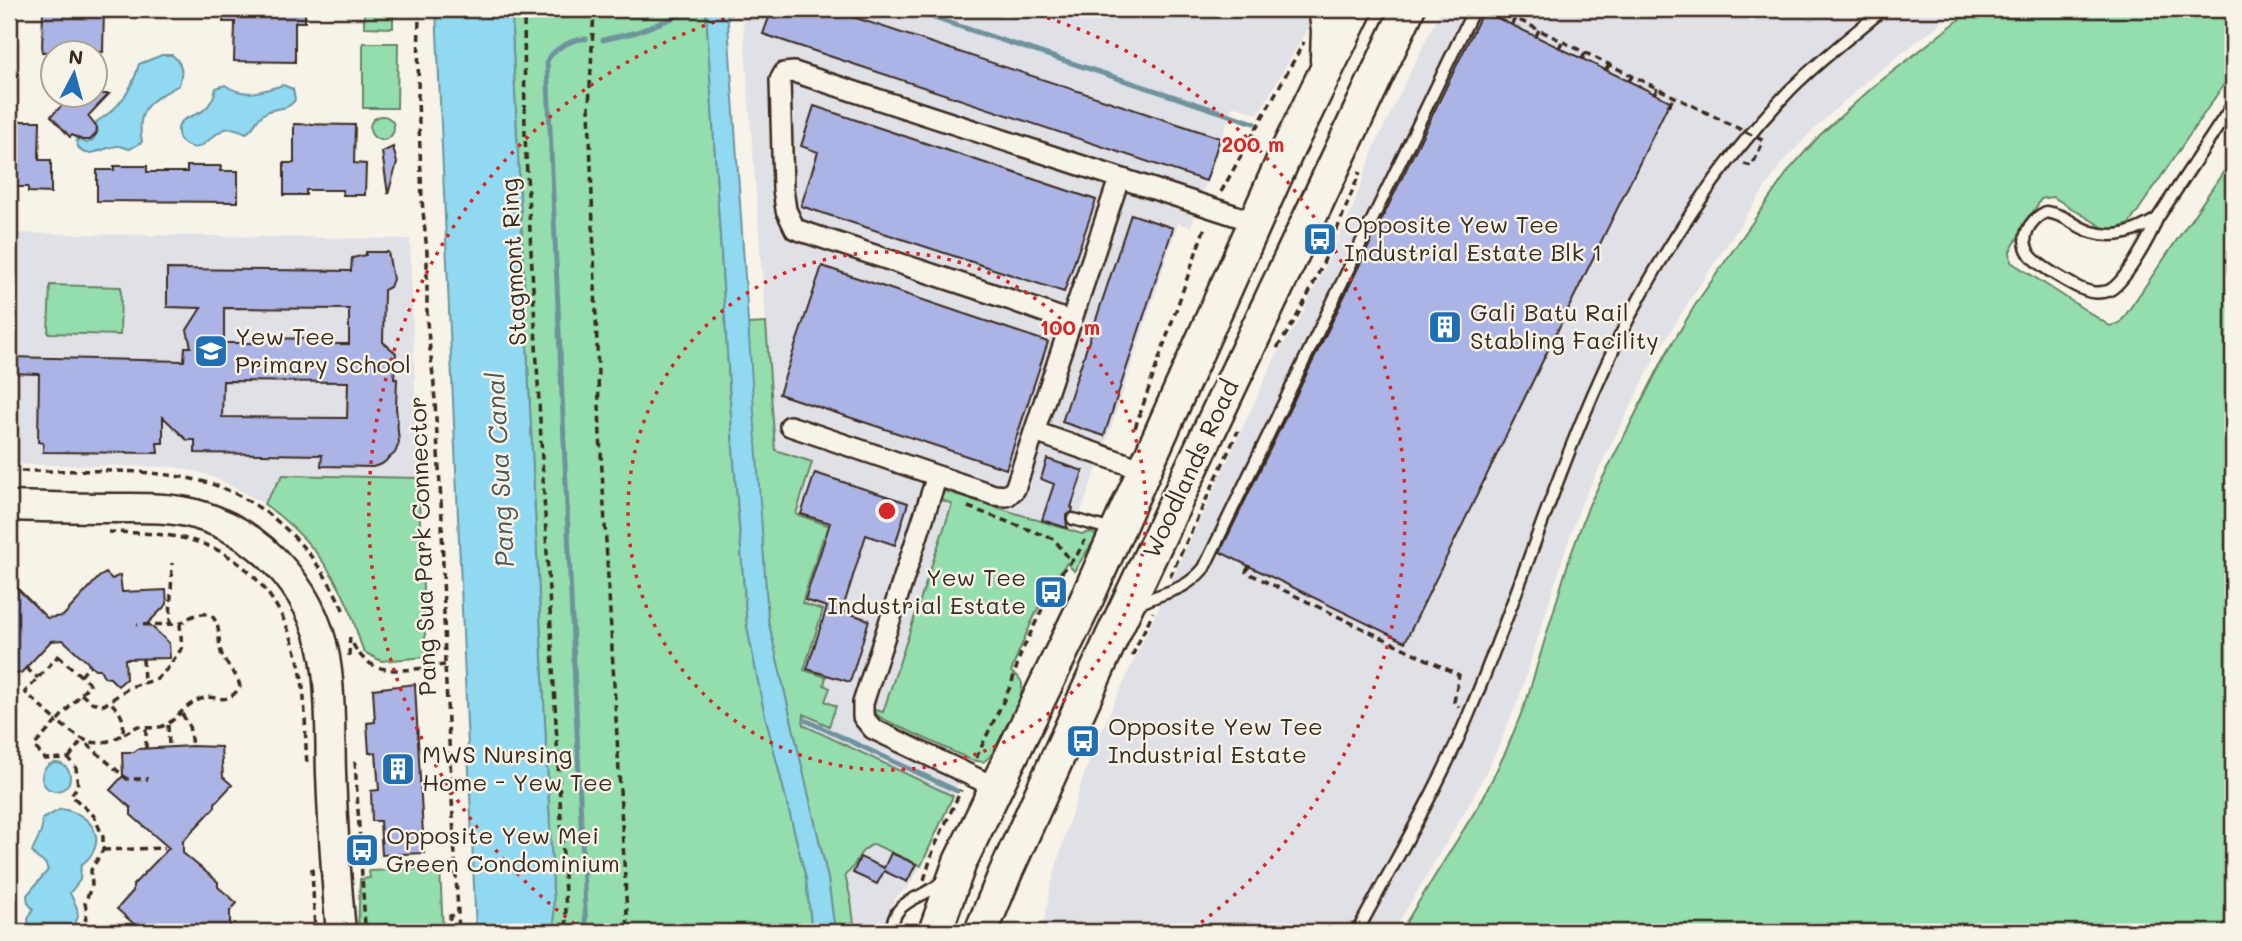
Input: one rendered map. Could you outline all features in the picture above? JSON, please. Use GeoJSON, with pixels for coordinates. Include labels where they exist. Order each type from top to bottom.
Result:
{"type":"FeatureCollection","features":[{"type":"Feature","properties":{"kind":"main road"},"geometry":{"type":"LineString","coordinates":[[1325,9],[1328,30],[1326,68]]}},
{"type":"Feature","properties":{"kind":"main road","name":"Woodlands Road"},"geometry":{"type":"LineString","coordinates":[[935,932],[960,862],[1080,614],[1255,222],[1356,9]]}},
{"type":"Feature","properties":{"kind":"main road","name":"Woodlands Road"},"geometry":{"type":"LineString","coordinates":[[981,932],[1004,874],[1124,612],[1353,154],[1408,9]]}},
{"type":"Feature","properties":{"kind":"main road"},"geometry":{"type":"LineString","coordinates":[[1302,119],[1328,107],[1337,107],[1345,122],[1353,154]]}},
{"type":"Feature","properties":{"kind":"main road"},"geometry":{"type":"LineString","coordinates":[[992,932],[1004,874]]}},
{"type":"Feature","properties":{"kind":"street"},"geometry":{"type":"LineString","coordinates":[[1072,322],[795,229],[786,210],[783,189],[780,80],[784,73],[794,72],[1255,222]]}},
{"type":"Feature","properties":{"kind":"street"},"geometry":{"type":"LineString","coordinates":[[790,426],[995,495],[1007,496],[1016,489],[1119,179]]}},
{"type":"Feature","properties":{"kind":"street"},"geometry":{"type":"LineString","coordinates":[[1035,432],[1144,470]]}},
{"type":"Feature","properties":{"kind":"street"},"geometry":{"type":"LineString","coordinates":[[937,476],[863,703],[863,717],[873,729],[995,787]]}},
{"type":"Feature","properties":{"kind":"street"},"geometry":{"type":"LineString","coordinates":[[9,506],[152,509],[193,513],[228,526],[255,541],[299,590],[317,624],[327,670],[335,864],[341,932]]}},
{"type":"Feature","properties":{"kind":"lane"},"geometry":{"type":"LineString","coordinates":[[1124,612],[1193,580],[1204,568],[1474,9]]}},
{"type":"Feature","properties":{"kind":"lane"},"geometry":{"type":"LineString","coordinates":[[1357,932],[1414,829],[1458,740],[1516,597],[1560,474],[1616,344],[1653,275],[1708,190],[1790,91],[1838,46],[1884,9]]}},
{"type":"Feature","properties":{"kind":"lane"},"geometry":{"type":"LineString","coordinates":[[2157,219],[2139,230],[2123,235],[2092,232],[2061,214],[2046,212],[2031,222],[2026,234],[2027,247],[2032,258],[2076,287],[2092,292],[2109,291],[2121,280],[2149,239],[2157,219],[2233,104]]}},
{"type":"Feature","properties":{"kind":"lane"},"geometry":{"type":"LineString","coordinates":[[1073,519],[1117,531]]}},
{"type":"Feature","properties":{"kind":"lane"},"geometry":{"type":"LineString","coordinates":[[889,932],[898,909],[919,895],[932,892],[960,862]]}},
{"type":"Feature","properties":{"kind":"path","name":"Pang Sua Park Connector"},"geometry":{"type":"LineString","coordinates":[[419,9],[418,99],[427,252],[427,322],[435,385],[442,519],[445,665],[459,932]]}},
{"type":"Feature","properties":{"kind":"path","name":"Stagmont Ring"},"geometry":{"type":"LineString","coordinates":[[524,9],[525,136],[567,932]]}},
{"type":"Feature","properties":{"kind":"path"},"geometry":{"type":"LineString","coordinates":[[594,9],[589,107],[600,421],[628,932]]}},
{"type":"Feature","properties":{"kind":"path"},"geometry":{"type":"LineString","coordinates":[[1512,24],[1515,18],[1764,141],[1752,166]]}},
{"type":"Feature","properties":{"kind":"path"},"geometry":{"type":"LineString","coordinates":[[1536,36],[1539,30]]}},
{"type":"Feature","properties":{"kind":"path"},"geometry":{"type":"LineString","coordinates":[[1559,48],[1562,41]]}},
{"type":"Feature","properties":{"kind":"path"},"geometry":{"type":"LineString","coordinates":[[1582,59],[1585,53]]}},
{"type":"Feature","properties":{"kind":"path"},"geometry":{"type":"LineString","coordinates":[[1606,70],[1609,65]]}},
{"type":"Feature","properties":{"kind":"path"},"geometry":{"type":"LineString","coordinates":[[1629,81],[1632,76]]}},
{"type":"Feature","properties":{"kind":"path"},"geometry":{"type":"LineString","coordinates":[[1655,94],[1657,88]]}},
{"type":"Feature","properties":{"kind":"path"},"geometry":{"type":"LineString","coordinates":[[1669,106],[1674,96]]}},
{"type":"Feature","properties":{"kind":"path"},"geometry":{"type":"LineString","coordinates":[[1276,350],[1296,320],[1320,271],[1353,154]]}},
{"type":"Feature","properties":{"kind":"path"},"geometry":{"type":"LineString","coordinates":[[1126,667],[1241,424]]}},
{"type":"Feature","properties":{"kind":"path"},"geometry":{"type":"LineString","coordinates":[[964,506],[1054,538],[1071,561]]}},
{"type":"Feature","properties":{"kind":"path"},"geometry":{"type":"LineString","coordinates":[[99,532],[151,533],[213,547],[240,563],[259,581],[280,610],[295,646],[302,681],[307,777]]}},
{"type":"Feature","properties":{"kind":"path"},"geometry":{"type":"LineString","coordinates":[[170,625],[172,562]]}},
{"type":"Feature","properties":{"kind":"path"},"geometry":{"type":"LineString","coordinates":[[1249,566],[1246,572],[1459,675],[1454,702]]}},
{"type":"Feature","properties":{"kind":"path"},"geometry":{"type":"LineString","coordinates":[[1271,584],[1274,578]]}},
{"type":"Feature","properties":{"kind":"path"},"geometry":{"type":"LineString","coordinates":[[1294,595],[1297,589]]}},
{"type":"Feature","properties":{"kind":"path"},"geometry":{"type":"LineString","coordinates":[[1318,607],[1321,601]]}},
{"type":"Feature","properties":{"kind":"path"},"geometry":{"type":"LineString","coordinates":[[1342,618],[1345,612]]}},
{"type":"Feature","properties":{"kind":"path"},"geometry":{"type":"LineString","coordinates":[[137,625],[180,624],[200,613],[210,614],[219,628],[226,663],[239,678],[240,687],[230,697],[219,700],[205,697],[197,700],[168,725],[146,728],[138,726],[110,742],[84,741],[68,758],[45,759],[34,746],[57,721],[90,684],[58,656],[25,692],[57,721],[84,741],[127,779],[148,779]]}},
{"type":"Feature","properties":{"kind":"path"},"geometry":{"type":"LineString","coordinates":[[81,694],[91,702],[104,705],[130,687],[157,679],[182,648],[180,624]]}},
{"type":"Feature","properties":{"kind":"path"},"geometry":{"type":"LineString","coordinates":[[1365,630],[1368,624]]}},
{"type":"Feature","properties":{"kind":"path"},"geometry":{"type":"LineString","coordinates":[[349,663],[350,634]]}},
{"type":"Feature","properties":{"kind":"path"},"geometry":{"type":"LineString","coordinates":[[1390,642],[1394,636]]}},
{"type":"Feature","properties":{"kind":"path"},"geometry":{"type":"LineString","coordinates":[[353,644],[359,656],[370,665],[386,670],[445,665]]}},
{"type":"Feature","properties":{"kind":"path"},"geometry":{"type":"LineString","coordinates":[[143,659],[145,684]]}},
{"type":"Feature","properties":{"kind":"path"},"geometry":{"type":"LineString","coordinates":[[81,676],[90,665]]}},
{"type":"Feature","properties":{"kind":"path"},"geometry":{"type":"LineString","coordinates":[[26,668],[38,678]]}},
{"type":"Feature","properties":{"kind":"path"},"geometry":{"type":"LineString","coordinates":[[110,702],[119,710],[123,720],[122,736]]}},
{"type":"Feature","properties":{"kind":"path"},"geometry":{"type":"LineString","coordinates":[[182,714],[189,725],[192,746]]}},
{"type":"Feature","properties":{"kind":"path"},"geometry":{"type":"LineString","coordinates":[[168,725],[169,747]]}},
{"type":"Feature","properties":{"kind":"path"},"geometry":{"type":"LineString","coordinates":[[146,728],[146,748]]}},
{"type":"Feature","properties":{"kind":"path"},"geometry":{"type":"LineString","coordinates":[[355,757],[365,932]]}},
{"type":"Feature","properties":{"kind":"path"},"geometry":{"type":"LineString","coordinates":[[68,758],[76,768],[78,777],[78,786],[71,795],[94,816],[101,829],[103,850],[91,870],[92,885],[85,903],[88,912],[84,926],[87,932]]}},
{"type":"Feature","properties":{"kind":"path"},"geometry":{"type":"LineString","coordinates":[[103,850],[165,848]]}},
{"type":"Feature","properties":{"kind":"path"},"geometry":{"type":"LineString","coordinates":[[311,864],[315,932]]}},
{"type":"Feature","properties":{"kind":"path","name":"Pang Sua Park Connector"},"geometry":{"type":"LineString","coordinates":[[450,932],[450,916],[458,914]]}},
{"type":"Feature","properties":{"kind":"path"},"geometry":{"type":"LineString","coordinates":[[93,932],[96,929],[100,932]]}},
{"type":"Feature","properties":{"kind":"shaded area","name":"Yew Tee Industrial Estate"},"geometry":{"type":"Polygon","coordinates":[[[742,9],[1319,9],[1258,114],[1233,106],[1191,227],[1178,223],[1107,440],[1073,534],[921,866],[909,886],[896,897],[881,932],[843,932],[803,725],[806,700],[790,643],[742,9]]]}},
{"type":"Feature","properties":{"kind":"shaded area"},"geometry":{"type":"Polygon","coordinates":[[[1441,9],[1959,9],[1869,79],[1814,129],[1782,163],[1659,350],[1582,502],[1520,695],[1498,748],[1474,796],[1393,932],[1042,932],[1050,889],[1066,831],[1085,772],[1108,716],[1278,352],[1299,321],[1352,210],[1375,145],[1441,9]]]}},
{"type":"Feature","properties":{"kind":"shaded area","name":"Yew Tee Primary School"},"geometry":{"type":"Polygon","coordinates":[[[9,233],[410,239],[418,478],[283,475],[264,504],[225,482],[199,472],[174,467],[9,464],[9,233]]]}},
{"type":"Feature","properties":{"kind":"green space"},"geometry":{"type":"Polygon","coordinates":[[[364,9],[393,9],[393,28],[364,27],[364,9]]]}},
{"type":"Feature","properties":{"kind":"green space"},"geometry":{"type":"Polygon","coordinates":[[[513,9],[706,9],[733,448],[747,626],[764,711],[806,878],[812,932],[555,932],[513,9]]]}},
{"type":"Feature","properties":{"kind":"green space"},"geometry":{"type":"Polygon","coordinates":[[[1973,9],[2233,9],[2233,71],[2129,224],[2109,231],[2053,197],[2041,199],[2010,251],[2011,262],[2110,326],[2120,323],[2233,158],[2233,932],[1400,932],[1482,800],[1506,751],[1527,699],[1569,560],[1589,505],[1666,354],[1697,302],[1789,170],[1820,135],[1873,87],[1973,9]]]}},
{"type":"Feature","properties":{"kind":"green space"},"geometry":{"type":"Polygon","coordinates":[[[363,43],[398,43],[397,108],[363,108],[363,43]]]}},
{"type":"Feature","properties":{"kind":"green space"},"geometry":{"type":"Polygon","coordinates":[[[382,116],[393,123],[394,128],[387,139],[382,140],[371,133],[370,128],[377,117],[382,116]]]}},
{"type":"Feature","properties":{"kind":"green space"},"geometry":{"type":"Polygon","coordinates":[[[50,285],[121,287],[120,335],[48,333],[50,285]]]}},
{"type":"Feature","properties":{"kind":"green space"},"geometry":{"type":"Polygon","coordinates":[[[766,323],[775,450],[812,462],[796,514],[842,530],[838,543],[823,538],[802,603],[823,610],[804,670],[826,677],[824,685],[830,688],[825,701],[836,706],[829,726],[804,714],[803,725],[953,796],[921,866],[874,844],[863,851],[845,875],[855,932],[835,932],[828,879],[768,620],[747,324],[766,323]]]}},
{"type":"Feature","properties":{"kind":"green space"},"geometry":{"type":"Polygon","coordinates":[[[283,475],[418,478],[426,657],[381,661],[364,652],[350,610],[325,564],[291,526],[264,504],[283,475]]]}},
{"type":"Feature","properties":{"kind":"green space"},"geometry":{"type":"Polygon","coordinates":[[[945,491],[1082,534],[1091,532],[1097,536],[1074,571],[1067,563],[1058,574],[1035,615],[1011,672],[1022,684],[1014,714],[995,749],[983,762],[971,760],[881,718],[871,709],[883,712],[952,504],[940,499],[945,491]]]}},
{"type":"Feature","properties":{"kind":"green space"},"geometry":{"type":"Polygon","coordinates":[[[440,868],[443,932],[358,932],[360,879],[370,878],[369,871],[440,868]]]}},
{"type":"Feature","properties":{"kind":"water","name":"Pang Sua Canal"},"geometry":{"type":"Polygon","coordinates":[[[436,9],[513,9],[555,932],[476,932],[436,9]]]}},
{"type":"Feature","properties":{"kind":"water"},"geometry":{"type":"Polygon","coordinates":[[[706,9],[727,9],[768,620],[828,879],[835,932],[812,932],[806,878],[764,711],[747,626],[733,448],[706,9]]]}},
{"type":"Feature","properties":{"kind":"water"},"geometry":{"type":"Polygon","coordinates":[[[162,55],[172,55],[178,62],[181,68],[179,85],[154,100],[144,112],[140,130],[142,142],[130,149],[119,146],[94,153],[82,152],[76,139],[87,143],[92,141],[98,132],[96,122],[112,111],[124,97],[139,64],[162,55]]]}},
{"type":"Feature","properties":{"kind":"water"},"geometry":{"type":"Polygon","coordinates":[[[225,85],[247,93],[283,85],[293,89],[295,100],[285,108],[265,113],[246,133],[227,128],[200,147],[186,145],[178,134],[180,123],[208,106],[216,88],[225,85]]]}},
{"type":"Feature","properties":{"kind":"water"},"geometry":{"type":"Polygon","coordinates":[[[56,763],[66,767],[70,777],[66,787],[56,791],[46,787],[42,777],[46,767],[56,763]]]}},
{"type":"Feature","properties":{"kind":"water"},"geometry":{"type":"Polygon","coordinates":[[[61,809],[82,816],[94,830],[96,839],[95,848],[81,865],[80,880],[70,893],[78,917],[75,923],[61,932],[30,932],[28,919],[33,909],[28,903],[27,895],[48,870],[45,863],[32,852],[41,832],[42,819],[61,809]]]}},
{"type":"Feature","properties":{"kind":"building"},"geometry":{"type":"Polygon","coordinates":[[[43,9],[104,9],[103,38],[42,38],[43,9]]]}},
{"type":"Feature","properties":{"kind":"building"},"geometry":{"type":"Polygon","coordinates":[[[224,9],[305,9],[305,22],[295,22],[295,62],[234,61],[235,22],[223,22],[224,9]]]}},
{"type":"Feature","properties":{"kind":"building"},"geometry":{"type":"Polygon","coordinates":[[[772,9],[829,9],[1220,138],[1206,181],[763,34],[772,9]]]}},
{"type":"Feature","properties":{"kind":"building","name":"Gali Batu Rail Stabling Facility"},"geometry":{"type":"Polygon","coordinates":[[[1483,11],[1670,101],[1405,642],[1220,552],[1483,11]]]}},
{"type":"Feature","properties":{"kind":"building"},"geometry":{"type":"Polygon","coordinates":[[[814,106],[1096,200],[1064,292],[801,206],[818,152],[801,146],[814,106]]]}},
{"type":"Feature","properties":{"kind":"building"},"geometry":{"type":"Polygon","coordinates":[[[59,108],[96,108],[88,116],[97,128],[96,134],[90,140],[82,140],[72,135],[70,137],[51,116],[59,108]]]}},
{"type":"Feature","properties":{"kind":"building"},"geometry":{"type":"Polygon","coordinates":[[[9,121],[40,121],[39,160],[51,160],[51,193],[28,192],[28,187],[15,187],[13,161],[9,161],[9,121]]]}},
{"type":"Feature","properties":{"kind":"building"},"geometry":{"type":"Polygon","coordinates":[[[294,124],[355,125],[354,163],[366,164],[365,195],[343,195],[343,190],[306,190],[306,195],[284,195],[284,163],[294,163],[294,124]]]}},
{"type":"Feature","properties":{"kind":"building"},"geometry":{"type":"Polygon","coordinates":[[[393,147],[397,163],[388,194],[382,152],[393,147]]]}},
{"type":"Feature","properties":{"kind":"building"},"geometry":{"type":"Polygon","coordinates":[[[114,166],[147,166],[147,172],[187,172],[187,166],[221,166],[220,171],[238,171],[238,202],[97,201],[97,170],[114,170],[114,166]]]}},
{"type":"Feature","properties":{"kind":"building"},"geometry":{"type":"Polygon","coordinates":[[[1131,214],[1173,228],[1104,436],[1062,422],[1131,214]]]}},
{"type":"Feature","properties":{"kind":"building"},"geometry":{"type":"Polygon","coordinates":[[[366,252],[388,252],[393,279],[390,287],[384,290],[383,342],[396,353],[394,379],[397,379],[399,443],[395,453],[382,464],[373,467],[321,466],[322,455],[195,453],[195,440],[187,440],[163,417],[163,443],[157,443],[158,453],[43,452],[43,443],[38,442],[39,374],[9,373],[9,357],[184,361],[185,347],[191,347],[187,330],[201,308],[167,307],[167,269],[351,271],[352,258],[366,255],[366,252]],[[224,308],[224,343],[260,343],[260,338],[318,339],[318,344],[349,344],[349,309],[224,308]],[[223,381],[222,417],[347,418],[348,382],[223,381]]]}},
{"type":"Feature","properties":{"kind":"building"},"geometry":{"type":"Polygon","coordinates":[[[822,266],[1048,342],[1006,469],[779,394],[822,266]]]}},
{"type":"Feature","properties":{"kind":"building"},"geometry":{"type":"Polygon","coordinates":[[[1047,459],[1083,471],[1071,507],[1072,512],[1066,516],[1067,528],[1042,520],[1054,484],[1041,479],[1047,459]]]}},
{"type":"Feature","properties":{"kind":"building"},"geometry":{"type":"Polygon","coordinates":[[[815,473],[908,503],[895,545],[866,535],[842,611],[869,620],[850,682],[807,669],[827,607],[805,600],[830,523],[801,514],[815,473]]]}},
{"type":"Feature","properties":{"kind":"building"},"geometry":{"type":"Polygon","coordinates":[[[106,573],[112,579],[120,575],[122,592],[166,590],[167,604],[148,623],[169,643],[170,658],[125,659],[126,679],[118,686],[63,640],[51,641],[21,673],[9,675],[9,580],[47,618],[63,616],[99,577],[106,573]]]}},
{"type":"Feature","properties":{"kind":"building","name":"MWS Nursing Home - Yew Tee"},"geometry":{"type":"Polygon","coordinates":[[[415,684],[424,853],[382,855],[380,821],[372,821],[371,791],[379,790],[376,753],[369,753],[367,723],[375,722],[373,689],[415,684]]]}},
{"type":"Feature","properties":{"kind":"building"},"geometry":{"type":"Polygon","coordinates":[[[192,746],[221,747],[223,777],[232,785],[183,841],[183,853],[218,882],[218,887],[237,903],[230,911],[230,932],[143,932],[117,909],[133,891],[133,885],[169,848],[131,815],[131,808],[110,790],[123,776],[122,752],[192,746]]]}},
{"type":"Feature","properties":{"kind":"building"},"geometry":{"type":"Polygon","coordinates":[[[891,853],[916,864],[907,882],[884,871],[877,884],[853,873],[860,857],[884,868],[891,853]]]}},
{"type":"Feature","properties":{"kind":"waterway"},"geometry":{"type":"LineString","coordinates":[[603,40],[637,32],[696,9]]}},
{"type":"Feature","properties":{"kind":"waterway"},"geometry":{"type":"LineString","coordinates":[[907,9],[1254,123]]}},
{"type":"Feature","properties":{"kind":"waterway"},"geometry":{"type":"LineString","coordinates":[[586,39],[564,45],[547,61],[586,932]]}},
{"type":"Feature","properties":{"kind":"waterway"},"geometry":{"type":"LineString","coordinates":[[805,720],[957,791]]}},
{"type":"Feature","properties":{"kind":"place","name":"Opposite Yew Tee Industrial Estate Blk 1"},"geometry":{"type":"Point","coordinates":[1320,239]}},
{"type":"Feature","properties":{"kind":"place","name":"Gali Batu Rail Stabling Facility"},"geometry":{"type":"Point","coordinates":[1445,327]}},
{"type":"Feature","properties":{"kind":"place","name":"Yew Tee Primary School"},"geometry":{"type":"Point","coordinates":[211,351]}},
{"type":"Feature","properties":{"kind":"place","name":"Yew Tee Industrial Estate"},"geometry":{"type":"Point","coordinates":[1051,592]}},
{"type":"Feature","properties":{"kind":"place","name":"Opposite Yew Tee Industrial Estate"},"geometry":{"type":"Point","coordinates":[1083,741]}},
{"type":"Feature","properties":{"kind":"place","name":"MWS Nursing Home - Yew Tee"},"geometry":{"type":"Point","coordinates":[398,769]}},
{"type":"Feature","properties":{"kind":"place","name":"Opposite Yew Mei Green Condominium"},"geometry":{"type":"Point","coordinates":[362,850]}}]}
